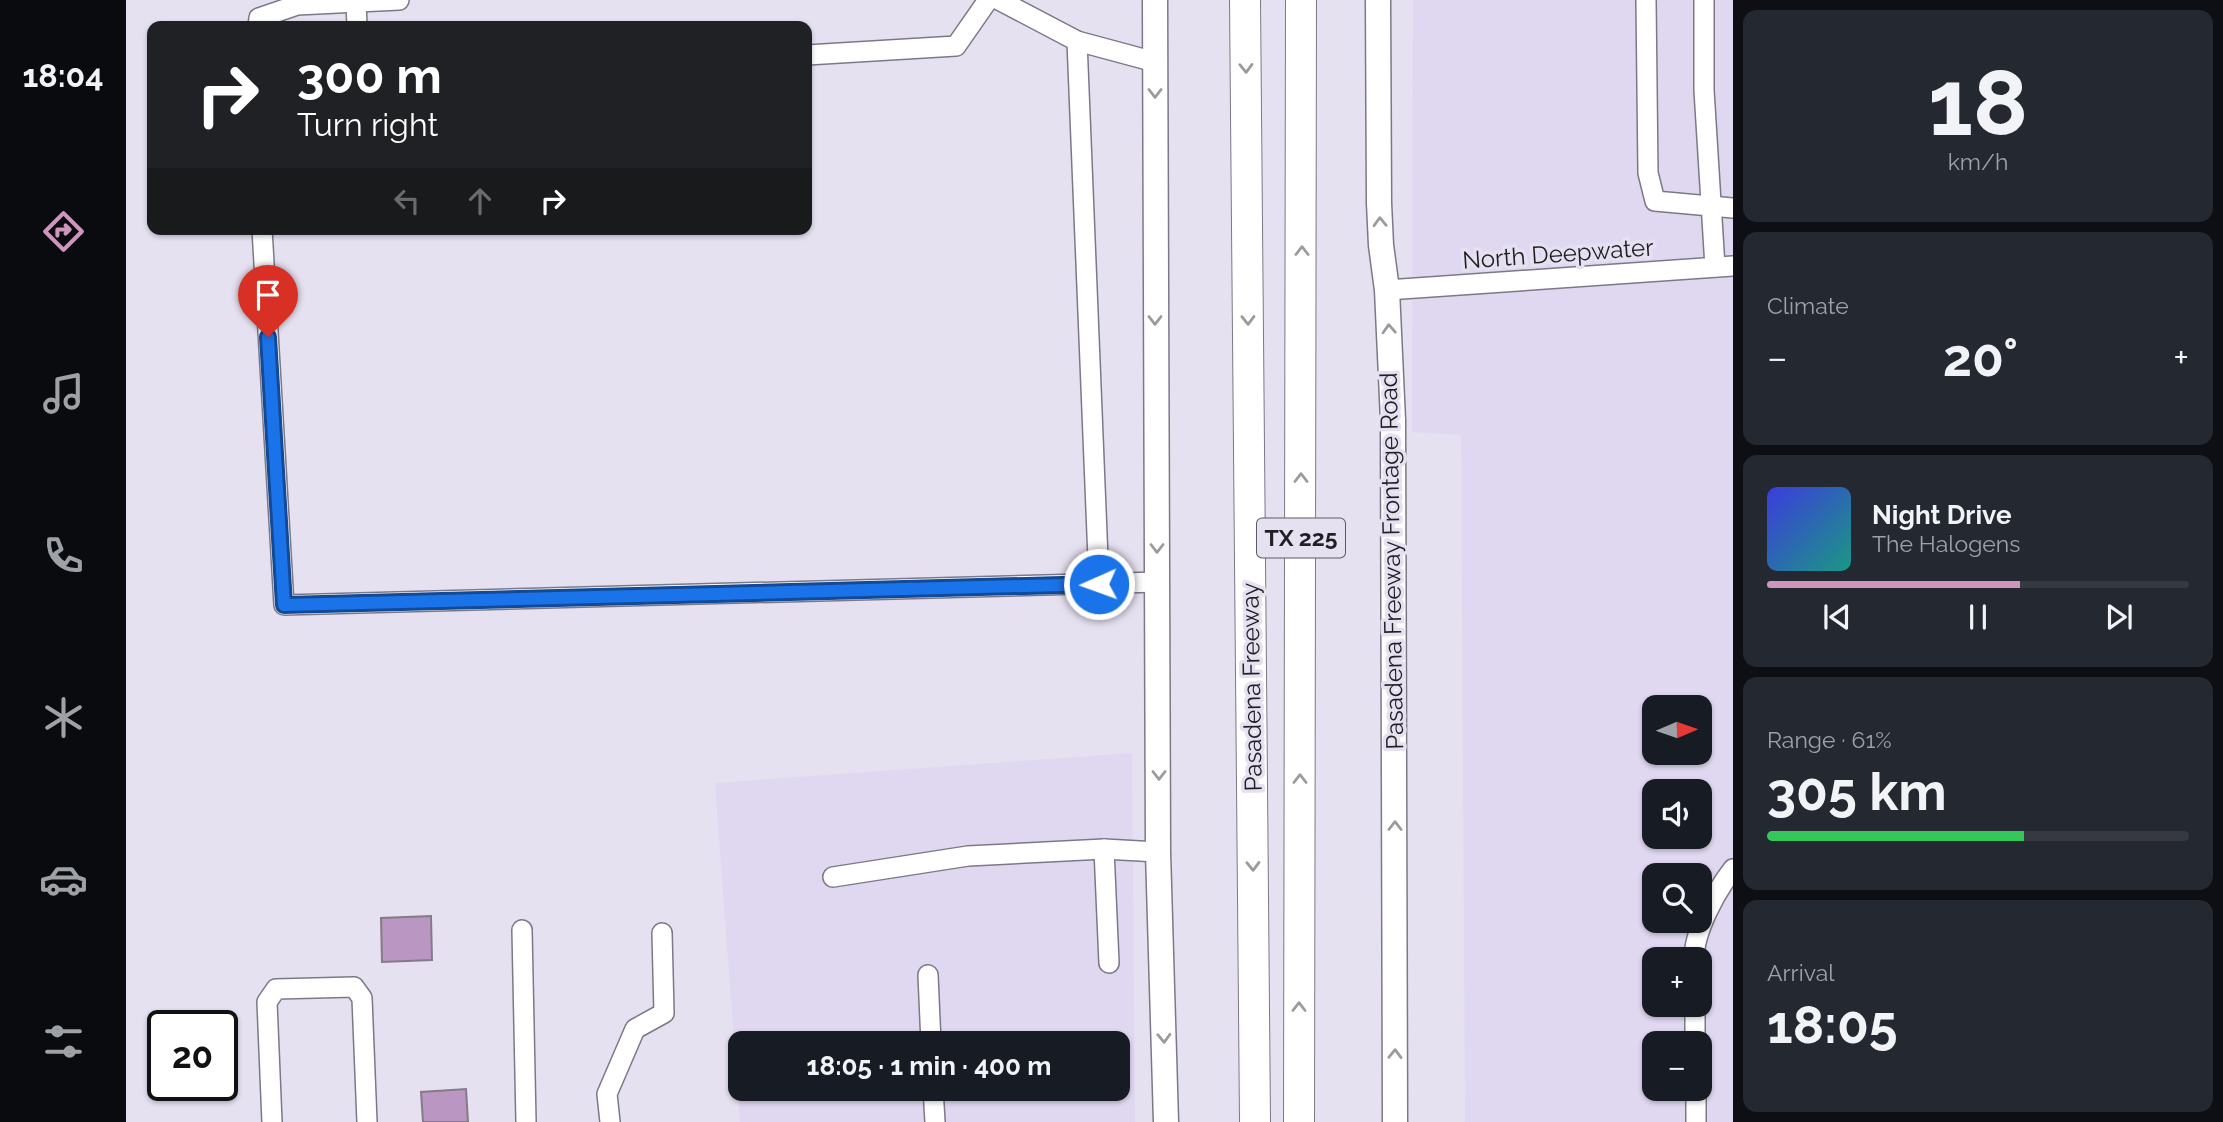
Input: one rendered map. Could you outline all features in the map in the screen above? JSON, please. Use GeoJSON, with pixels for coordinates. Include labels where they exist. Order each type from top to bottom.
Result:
{"type":"FeatureCollection","features":[{"type":"Feature","properties":{"kind":"highway","name":"Pasadena Freeway"},"geometry":{"type":"LineString","coordinates":[[1245,0],[1255,1122]]}},
{"type":"Feature","properties":{"kind":"highway","name":"Pasadena Freeway"},"geometry":{"type":"LineString","coordinates":[[1299,1122],[1301,0]]}},
{"type":"Feature","properties":{"kind":"main road"},"geometry":{"type":"LineString","coordinates":[[1155,0],[1158,852],[1170,1116]]}},
{"type":"Feature","properties":{"kind":"main road","name":"Pasadena Freeway Frontage Road"},"geometry":{"type":"LineString","coordinates":[[1378,0],[1379,203],[1387,290],[1393,420],[1395,1110]]}},
{"type":"Feature","properties":{"kind":"main road"},"geometry":{"type":"LineString","coordinates":[[1375,1122],[1395,1110]]}},
{"type":"Feature","properties":{"kind":"lane"},"geometry":{"type":"LineString","coordinates":[[259,21],[260,18],[297,5],[400,0]]}},
{"type":"Feature","properties":{"kind":"lane"},"geometry":{"type":"LineString","coordinates":[[812,55],[956,46],[988,0]]}},
{"type":"Feature","properties":{"kind":"lane"},"geometry":{"type":"LineString","coordinates":[[999,0],[1076,41],[1155,62]]}},
{"type":"Feature","properties":{"kind":"lane"},"geometry":{"type":"LineString","coordinates":[[1646,0],[1648,173],[1655,201],[1733,208]]}},
{"type":"Feature","properties":{"kind":"lane"},"geometry":{"type":"LineString","coordinates":[[1704,0],[1704,89],[1713,206],[1724,266]]}},
{"type":"Feature","properties":{"kind":"lane"},"geometry":{"type":"LineString","coordinates":[[356,2],[356,21]]}},
{"type":"Feature","properties":{"kind":"lane"},"geometry":{"type":"LineString","coordinates":[[1076,41],[1099,584]]}},
{"type":"Feature","properties":{"kind":"lane"},"geometry":{"type":"LineString","coordinates":[[262,235],[284,605],[1158,582]]}},
{"type":"Feature","properties":{"kind":"lane","name":"North Deepwater"},"geometry":{"type":"LineString","coordinates":[[1387,290],[1724,266]]}},
{"type":"Feature","properties":{"kind":"lane"},"geometry":{"type":"LineString","coordinates":[[1104,849],[1109,963]]}},
{"type":"Feature","properties":{"kind":"lane"},"geometry":{"type":"LineString","coordinates":[[833,877],[968,856],[1104,849],[1158,852]]}},
{"type":"Feature","properties":{"kind":"lane"},"geometry":{"type":"LineString","coordinates":[[1695,947],[1708,910],[1733,869]]}},
{"type":"Feature","properties":{"kind":"lane"},"geometry":{"type":"LineString","coordinates":[[522,930],[526,1122]]}},
{"type":"Feature","properties":{"kind":"lane"},"geometry":{"type":"LineString","coordinates":[[610,1122],[607,1094],[635,1029],[664,1013],[662,933]]}},
{"type":"Feature","properties":{"kind":"lane"},"geometry":{"type":"LineString","coordinates":[[928,975],[930,1031]]}},
{"type":"Feature","properties":{"kind":"lane"},"geometry":{"type":"LineString","coordinates":[[272,1122],[267,1002],[276,989],[354,987],[362,998],[367,1122]]}},
{"type":"Feature","properties":{"kind":"lane"},"geometry":{"type":"LineString","coordinates":[[934,1101],[935,1122]]}},
{"type":"Feature","properties":{"kind":"lane"},"geometry":{"type":"LineString","coordinates":[[1696,1101],[1696,1122]]}},
{"type":"Feature","properties":{"kind":"shaded area"},"geometry":{"type":"Polygon","coordinates":[[[1413,0],[1733,0],[1733,1122],[1465,1122],[1461,435],[1412,432],[1413,0]]]}},
{"type":"Feature","properties":{"kind":"shaded area"},"geometry":{"type":"Polygon","coordinates":[[[1132,753],[1135,1122],[740,1122],[738,1101],[1130,1101],[1130,1031],[733,1031],[715,783],[1132,753]]]}},
{"type":"Feature","properties":{"kind":"building"},"geometry":{"type":"Polygon","coordinates":[[[431,916],[432,960],[382,962],[381,918],[431,916]]]}},
{"type":"Feature","properties":{"kind":"building"},"geometry":{"type":"Polygon","coordinates":[[[466,1089],[468,1122],[423,1122],[421,1092],[466,1089]]]}},
{"type":"Feature","properties":{"kind":"route"},"geometry":{"type":"LineString","coordinates":[[268,337],[284,605],[1099,584]]}}]}
